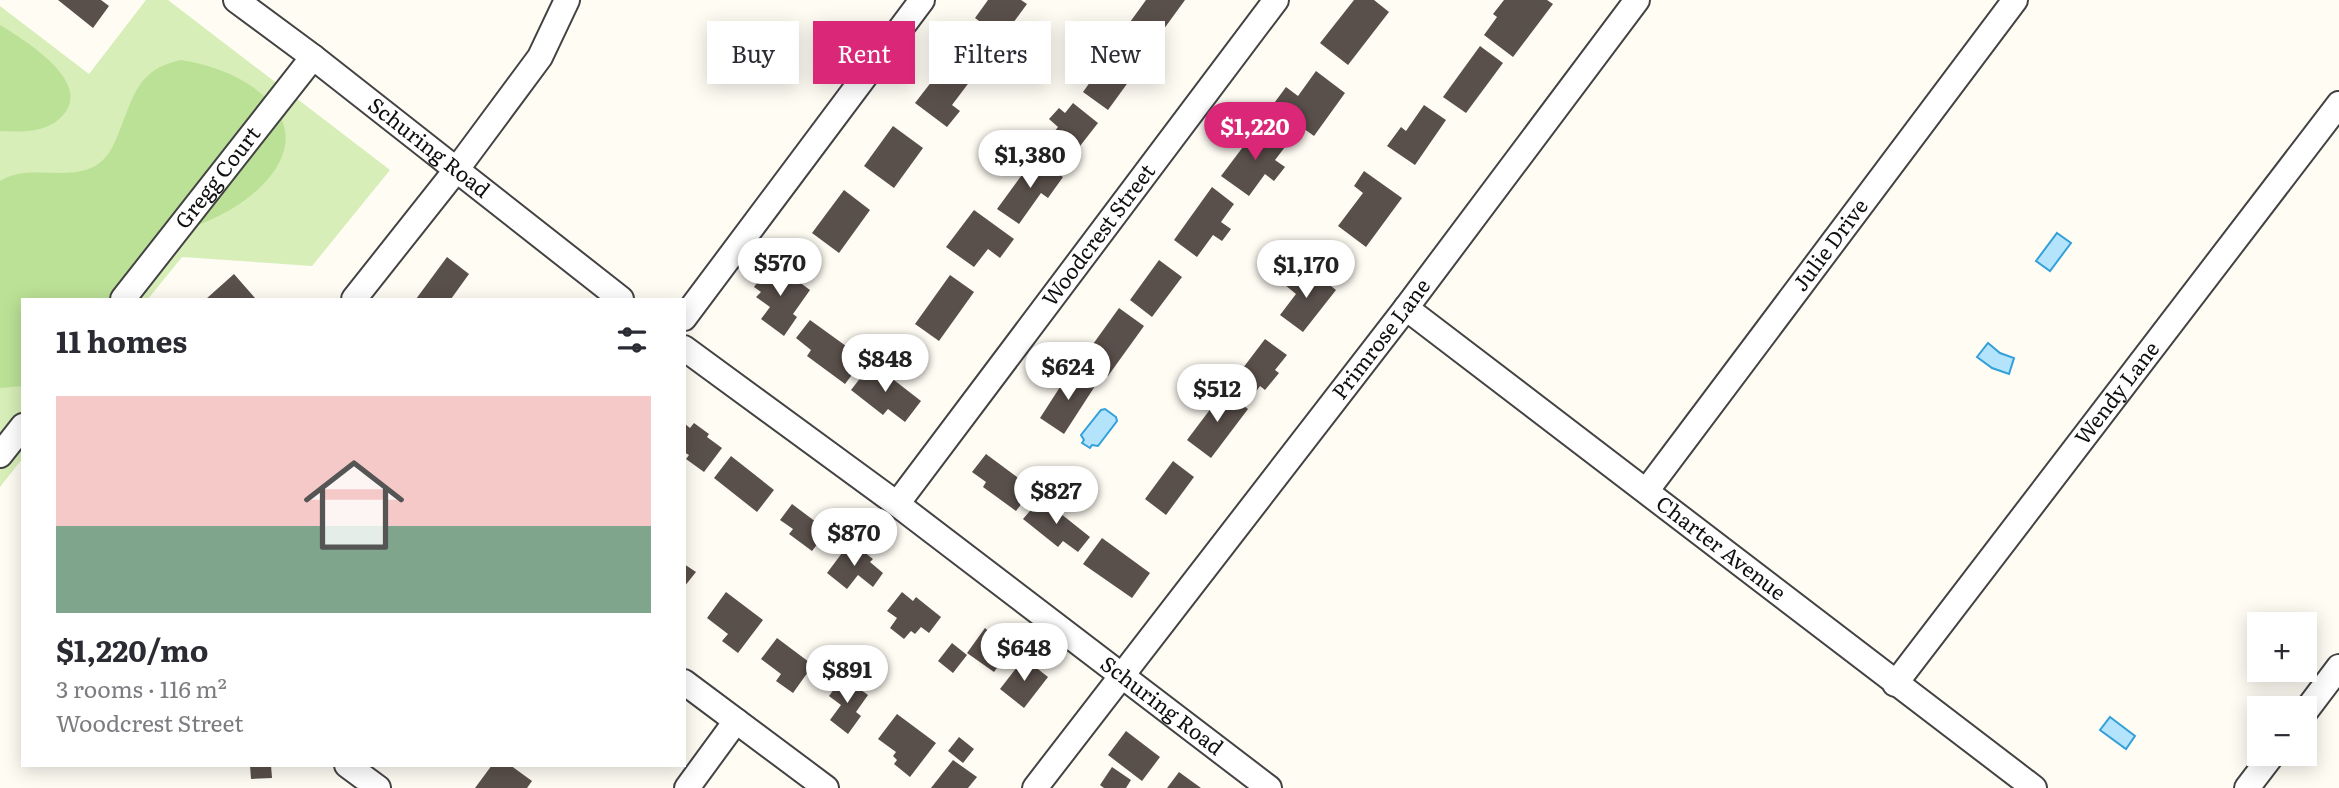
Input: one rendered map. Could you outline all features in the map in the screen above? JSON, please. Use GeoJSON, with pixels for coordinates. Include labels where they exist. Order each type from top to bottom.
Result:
{"type":"FeatureCollection","features":[{"type":"Feature","properties":{"kind":"street","name":"Schuring Road"},"geometry":{"type":"LineString","coordinates":[[236,0],[313,57],[620,298]]}},
{"type":"Feature","properties":{"kind":"street"},"geometry":{"type":"LineString","coordinates":[[355,298],[457,169],[540,57],[567,0]]}},
{"type":"Feature","properties":{"kind":"street"},"geometry":{"type":"LineString","coordinates":[[686,315],[922,0]]}},
{"type":"Feature","properties":{"kind":"street","name":"Woodcrest Street"},"geometry":{"type":"LineString","coordinates":[[897,504],[1276,0]]}},
{"type":"Feature","properties":{"kind":"street","name":"Primrose Lane"},"geometry":{"type":"LineString","coordinates":[[1035,788],[1406,308],[1636,0]]}},
{"type":"Feature","properties":{"kind":"street","name":"Julie Drive"},"geometry":{"type":"LineString","coordinates":[[1647,490],[2015,0]]}},
{"type":"Feature","properties":{"kind":"street","name":"Gregg Court"},"geometry":{"type":"LineString","coordinates":[[124,298],[313,57]]}},
{"type":"Feature","properties":{"kind":"street","name":"Wendy Lane"},"geometry":{"type":"LineString","coordinates":[[1895,684],[2339,104]]}},
{"type":"Feature","properties":{"kind":"street","name":"Charter Avenue"},"geometry":{"type":"LineString","coordinates":[[1406,308],[2034,788]]}},
{"type":"Feature","properties":{"kind":"street","name":"Schuring Road"},"geometry":{"type":"LineString","coordinates":[[686,349],[897,504],[1269,788]]}},
{"type":"Feature","properties":{"kind":"street"},"geometry":{"type":"LineString","coordinates":[[0,455],[21,429]]}},
{"type":"Feature","properties":{"kind":"street"},"geometry":{"type":"LineString","coordinates":[[2317,696],[2339,667]]}},
{"type":"Feature","properties":{"kind":"street"},"geometry":{"type":"LineString","coordinates":[[686,684],[826,788]]}},
{"type":"Feature","properties":{"kind":"street"},"geometry":{"type":"LineString","coordinates":[[687,788],[736,721]]}},
{"type":"Feature","properties":{"kind":"street"},"geometry":{"type":"LineString","coordinates":[[2247,788],[2264,766]]}},
{"type":"Feature","properties":{"kind":"street"},"geometry":{"type":"LineString","coordinates":[[350,767],[378,788]]}},
{"type":"Feature","properties":{"kind":"green space"},"geometry":{"type":"Polygon","coordinates":[[[146,0],[168,0],[390,170],[312,266],[182,257],[149,298],[21,298],[21,461],[0,487],[0,6],[89,74],[146,0]]]}},
{"type":"Feature","properties":{"kind":"green space"},"geometry":{"type":"Polygon","coordinates":[[[0,25],[41,53],[65,79],[70,93],[69,107],[52,124],[30,131],[0,131],[0,25]]]}},
{"type":"Feature","properties":{"kind":"green space"},"geometry":{"type":"Polygon","coordinates":[[[181,60],[206,65],[242,80],[263,95],[282,119],[284,149],[279,163],[271,176],[247,199],[223,214],[172,238],[153,251],[111,298],[21,298],[21,386],[0,388],[0,181],[25,173],[66,173],[92,168],[111,150],[134,95],[146,77],[167,64],[181,60]]]}},
{"type":"Feature","properties":{"kind":"water"},"geometry":{"type":"Polygon","coordinates":[[[2057,233],[2071,243],[2050,271],[2036,261],[2057,233]]]}},
{"type":"Feature","properties":{"kind":"water"},"geometry":{"type":"Polygon","coordinates":[[[1988,343],[2000,353],[2014,358],[2009,374],[1992,368],[1977,357],[1988,343]]]}},
{"type":"Feature","properties":{"kind":"water"},"geometry":{"type":"Polygon","coordinates":[[[1105,409],[1116,417],[1117,421],[1098,446],[1092,445],[1090,448],[1082,443],[1084,440],[1081,435],[1101,410],[1105,409]]]}},
{"type":"Feature","properties":{"kind":"water"},"geometry":{"type":"Polygon","coordinates":[[[2110,717],[2135,736],[2126,749],[2100,730],[2110,717]]]}},
{"type":"Feature","properties":{"kind":"building"},"geometry":{"type":"Polygon","coordinates":[[[58,0],[101,0],[109,6],[93,28],[58,0]]]}},
{"type":"Feature","properties":{"kind":"building"},"geometry":{"type":"Polygon","coordinates":[[[988,0],[1021,0],[1027,4],[1014,21],[979,21],[975,18],[988,0]]]}},
{"type":"Feature","properties":{"kind":"building"},"geometry":{"type":"Polygon","coordinates":[[[1146,0],[1185,0],[1165,27],[1165,21],[1131,21],[1146,0]]]}},
{"type":"Feature","properties":{"kind":"building"},"geometry":{"type":"Polygon","coordinates":[[[1354,0],[1374,0],[1389,12],[1348,65],[1320,43],[1354,0]]]}},
{"type":"Feature","properties":{"kind":"building"},"geometry":{"type":"Polygon","coordinates":[[[1504,0],[1547,0],[1553,4],[1513,57],[1484,35],[1497,17],[1493,14],[1504,0]]]}},
{"type":"Feature","properties":{"kind":"building"},"geometry":{"type":"Polygon","coordinates":[[[1480,46],[1503,63],[1466,113],[1443,97],[1480,46]]]}},
{"type":"Feature","properties":{"kind":"building"},"geometry":{"type":"Polygon","coordinates":[[[1316,71],[1345,93],[1314,136],[1272,106],[1286,87],[1298,96],[1316,71]]]}},
{"type":"Feature","properties":{"kind":"building"},"geometry":{"type":"Polygon","coordinates":[[[930,84],[968,84],[952,105],[960,111],[947,127],[915,103],[930,84]]]}},
{"type":"Feature","properties":{"kind":"building"},"geometry":{"type":"Polygon","coordinates":[[[1089,84],[1127,84],[1108,110],[1083,92],[1089,84]]]}},
{"type":"Feature","properties":{"kind":"building"},"geometry":{"type":"Polygon","coordinates":[[[1073,103],[1098,123],[1073,155],[1050,137],[1058,127],[1049,119],[1059,108],[1065,113],[1073,103]]]}},
{"type":"Feature","properties":{"kind":"building"},"geometry":{"type":"Polygon","coordinates":[[[1424,105],[1446,120],[1415,165],[1387,146],[1401,127],[1406,131],[1424,105]]]}},
{"type":"Feature","properties":{"kind":"building"},"geometry":{"type":"Polygon","coordinates":[[[893,126],[923,148],[894,188],[864,166],[893,126]]]}},
{"type":"Feature","properties":{"kind":"building"},"geometry":{"type":"Polygon","coordinates":[[[1258,127],[1285,147],[1275,160],[1285,167],[1274,181],[1265,174],[1249,196],[1221,176],[1258,127]]]}},
{"type":"Feature","properties":{"kind":"building"},"geometry":{"type":"Polygon","coordinates":[[[1035,157],[1063,177],[1048,198],[1041,193],[1019,224],[997,209],[1035,157]]]}},
{"type":"Feature","properties":{"kind":"building"},"geometry":{"type":"Polygon","coordinates":[[[1364,171],[1402,198],[1366,247],[1338,226],[1363,193],[1354,186],[1364,171]]]}},
{"type":"Feature","properties":{"kind":"building"},"geometry":{"type":"Polygon","coordinates":[[[1212,187],[1234,204],[1221,222],[1231,229],[1222,241],[1213,235],[1197,257],[1174,240],[1212,187]]]}},
{"type":"Feature","properties":{"kind":"building"},"geometry":{"type":"Polygon","coordinates":[[[844,190],[870,210],[839,253],[812,233],[844,190]]]}},
{"type":"Feature","properties":{"kind":"building"},"geometry":{"type":"Polygon","coordinates":[[[974,210],[1014,239],[1000,258],[988,249],[974,267],[946,247],[974,210]]]}},
{"type":"Feature","properties":{"kind":"building"},"geometry":{"type":"Polygon","coordinates":[[[447,257],[469,274],[452,298],[417,298],[447,257]]]}},
{"type":"Feature","properties":{"kind":"building"},"geometry":{"type":"Polygon","coordinates":[[[1159,260],[1182,277],[1152,317],[1130,300],[1159,260]]]}},
{"type":"Feature","properties":{"kind":"building"},"geometry":{"type":"Polygon","coordinates":[[[772,262],[810,290],[793,314],[797,317],[784,336],[761,319],[770,307],[756,297],[761,292],[754,287],[772,262]]]}},
{"type":"Feature","properties":{"kind":"building"},"geometry":{"type":"Polygon","coordinates":[[[1312,271],[1336,290],[1303,332],[1280,315],[1296,294],[1285,285],[1294,273],[1305,281],[1312,271]]]}},
{"type":"Feature","properties":{"kind":"building"},"geometry":{"type":"Polygon","coordinates":[[[234,274],[255,298],[207,298],[234,274]]]}},
{"type":"Feature","properties":{"kind":"building"},"geometry":{"type":"Polygon","coordinates":[[[950,275],[974,292],[939,341],[915,324],[950,275]]]}},
{"type":"Feature","properties":{"kind":"building"},"geometry":{"type":"Polygon","coordinates":[[[1119,308],[1144,326],[1108,376],[1083,358],[1119,308]]]}},
{"type":"Feature","properties":{"kind":"building"},"geometry":{"type":"Polygon","coordinates":[[[810,320],[864,359],[845,384],[807,356],[811,350],[796,338],[810,320]]]}},
{"type":"Feature","properties":{"kind":"building"},"geometry":{"type":"Polygon","coordinates":[[[1265,339],[1287,355],[1275,370],[1279,373],[1265,390],[1260,386],[1250,400],[1230,385],[1265,339]]]}},
{"type":"Feature","properties":{"kind":"building"},"geometry":{"type":"Polygon","coordinates":[[[872,363],[921,401],[905,422],[888,409],[883,415],[851,390],[872,363]]]}},
{"type":"Feature","properties":{"kind":"building"},"geometry":{"type":"Polygon","coordinates":[[[1071,370],[1095,386],[1064,434],[1040,418],[1071,370]]]}},
{"type":"Feature","properties":{"kind":"building"},"geometry":{"type":"Polygon","coordinates":[[[1224,391],[1248,409],[1211,458],[1187,440],[1224,391]]]}},
{"type":"Feature","properties":{"kind":"building"},"geometry":{"type":"Polygon","coordinates":[[[694,423],[722,448],[704,472],[686,459],[689,455],[686,453],[686,425],[690,428],[694,423]]]}},
{"type":"Feature","properties":{"kind":"building"},"geometry":{"type":"Polygon","coordinates":[[[986,454],[1033,489],[1016,511],[983,487],[986,482],[972,472],[986,454]]]}},
{"type":"Feature","properties":{"kind":"building"},"geometry":{"type":"Polygon","coordinates":[[[731,456],[774,490],[757,512],[714,478],[731,456]]]}},
{"type":"Feature","properties":{"kind":"building"},"geometry":{"type":"Polygon","coordinates":[[[1173,461],[1194,477],[1166,515],[1145,499],[1173,461]]]}},
{"type":"Feature","properties":{"kind":"building"},"geometry":{"type":"Polygon","coordinates":[[[1041,498],[1090,537],[1078,552],[1063,541],[1058,547],[1023,519],[1041,498]]]}},
{"type":"Feature","properties":{"kind":"building"},"geometry":{"type":"Polygon","coordinates":[[[792,504],[816,522],[813,525],[825,534],[812,551],[789,534],[793,529],[780,520],[792,504]]]}},
{"type":"Feature","properties":{"kind":"building"},"geometry":{"type":"Polygon","coordinates":[[[1102,538],[1150,573],[1132,598],[1083,564],[1102,538]]]}},
{"type":"Feature","properties":{"kind":"building"},"geometry":{"type":"Polygon","coordinates":[[[848,545],[856,551],[859,548],[873,559],[870,562],[883,573],[873,587],[858,575],[847,589],[827,573],[848,545]]]}},
{"type":"Feature","properties":{"kind":"building"},"geometry":{"type":"Polygon","coordinates":[[[686,565],[696,572],[686,584],[686,565]]]}},
{"type":"Feature","properties":{"kind":"building"},"geometry":{"type":"Polygon","coordinates":[[[726,592],[763,620],[738,653],[722,641],[728,634],[707,618],[726,592]]]}},
{"type":"Feature","properties":{"kind":"building"},"geometry":{"type":"Polygon","coordinates":[[[902,592],[913,601],[916,597],[941,617],[929,633],[921,627],[915,634],[911,631],[904,639],[890,628],[897,618],[887,611],[902,592]]]}},
{"type":"Feature","properties":{"kind":"building"},"geometry":{"type":"Polygon","coordinates":[[[985,628],[1010,650],[994,672],[967,653],[985,628]]]}},
{"type":"Feature","properties":{"kind":"building"},"geometry":{"type":"Polygon","coordinates":[[[777,638],[813,665],[793,693],[776,681],[781,674],[761,659],[777,638]]]}},
{"type":"Feature","properties":{"kind":"building"},"geometry":{"type":"Polygon","coordinates":[[[952,643],[967,655],[953,673],[938,661],[952,643]]]}},
{"type":"Feature","properties":{"kind":"building"},"geometry":{"type":"Polygon","coordinates":[[[1024,658],[1048,677],[1024,708],[1000,689],[1024,658]]]}},
{"type":"Feature","properties":{"kind":"building"},"geometry":{"type":"Polygon","coordinates":[[[843,677],[868,695],[856,712],[861,716],[848,734],[830,720],[841,705],[829,696],[843,677]]]}},
{"type":"Feature","properties":{"kind":"building"},"geometry":{"type":"Polygon","coordinates":[[[897,714],[936,743],[910,777],[894,764],[897,760],[893,756],[896,752],[878,739],[897,714]]]}},
{"type":"Feature","properties":{"kind":"building"},"geometry":{"type":"Polygon","coordinates":[[[1126,731],[1160,757],[1142,781],[1108,755],[1126,731]]]}},
{"type":"Feature","properties":{"kind":"building"},"geometry":{"type":"Polygon","coordinates":[[[959,737],[974,749],[963,763],[948,751],[959,737]]]}},
{"type":"Feature","properties":{"kind":"building"},"geometry":{"type":"Polygon","coordinates":[[[953,760],[977,777],[968,788],[931,788],[953,760]]]}},
{"type":"Feature","properties":{"kind":"building"},"geometry":{"type":"Polygon","coordinates":[[[250,767],[271,767],[272,778],[251,779],[250,767]]]}},
{"type":"Feature","properties":{"kind":"building"},"geometry":{"type":"Polygon","coordinates":[[[491,767],[513,767],[532,781],[527,788],[475,788],[491,767]]]}},
{"type":"Feature","properties":{"kind":"building"},"geometry":{"type":"Polygon","coordinates":[[[1112,767],[1131,780],[1126,788],[1104,788],[1100,785],[1112,767]]]}},
{"type":"Feature","properties":{"kind":"building"},"geometry":{"type":"Polygon","coordinates":[[[1179,772],[1201,788],[1167,788],[1179,772]]]}}]}
